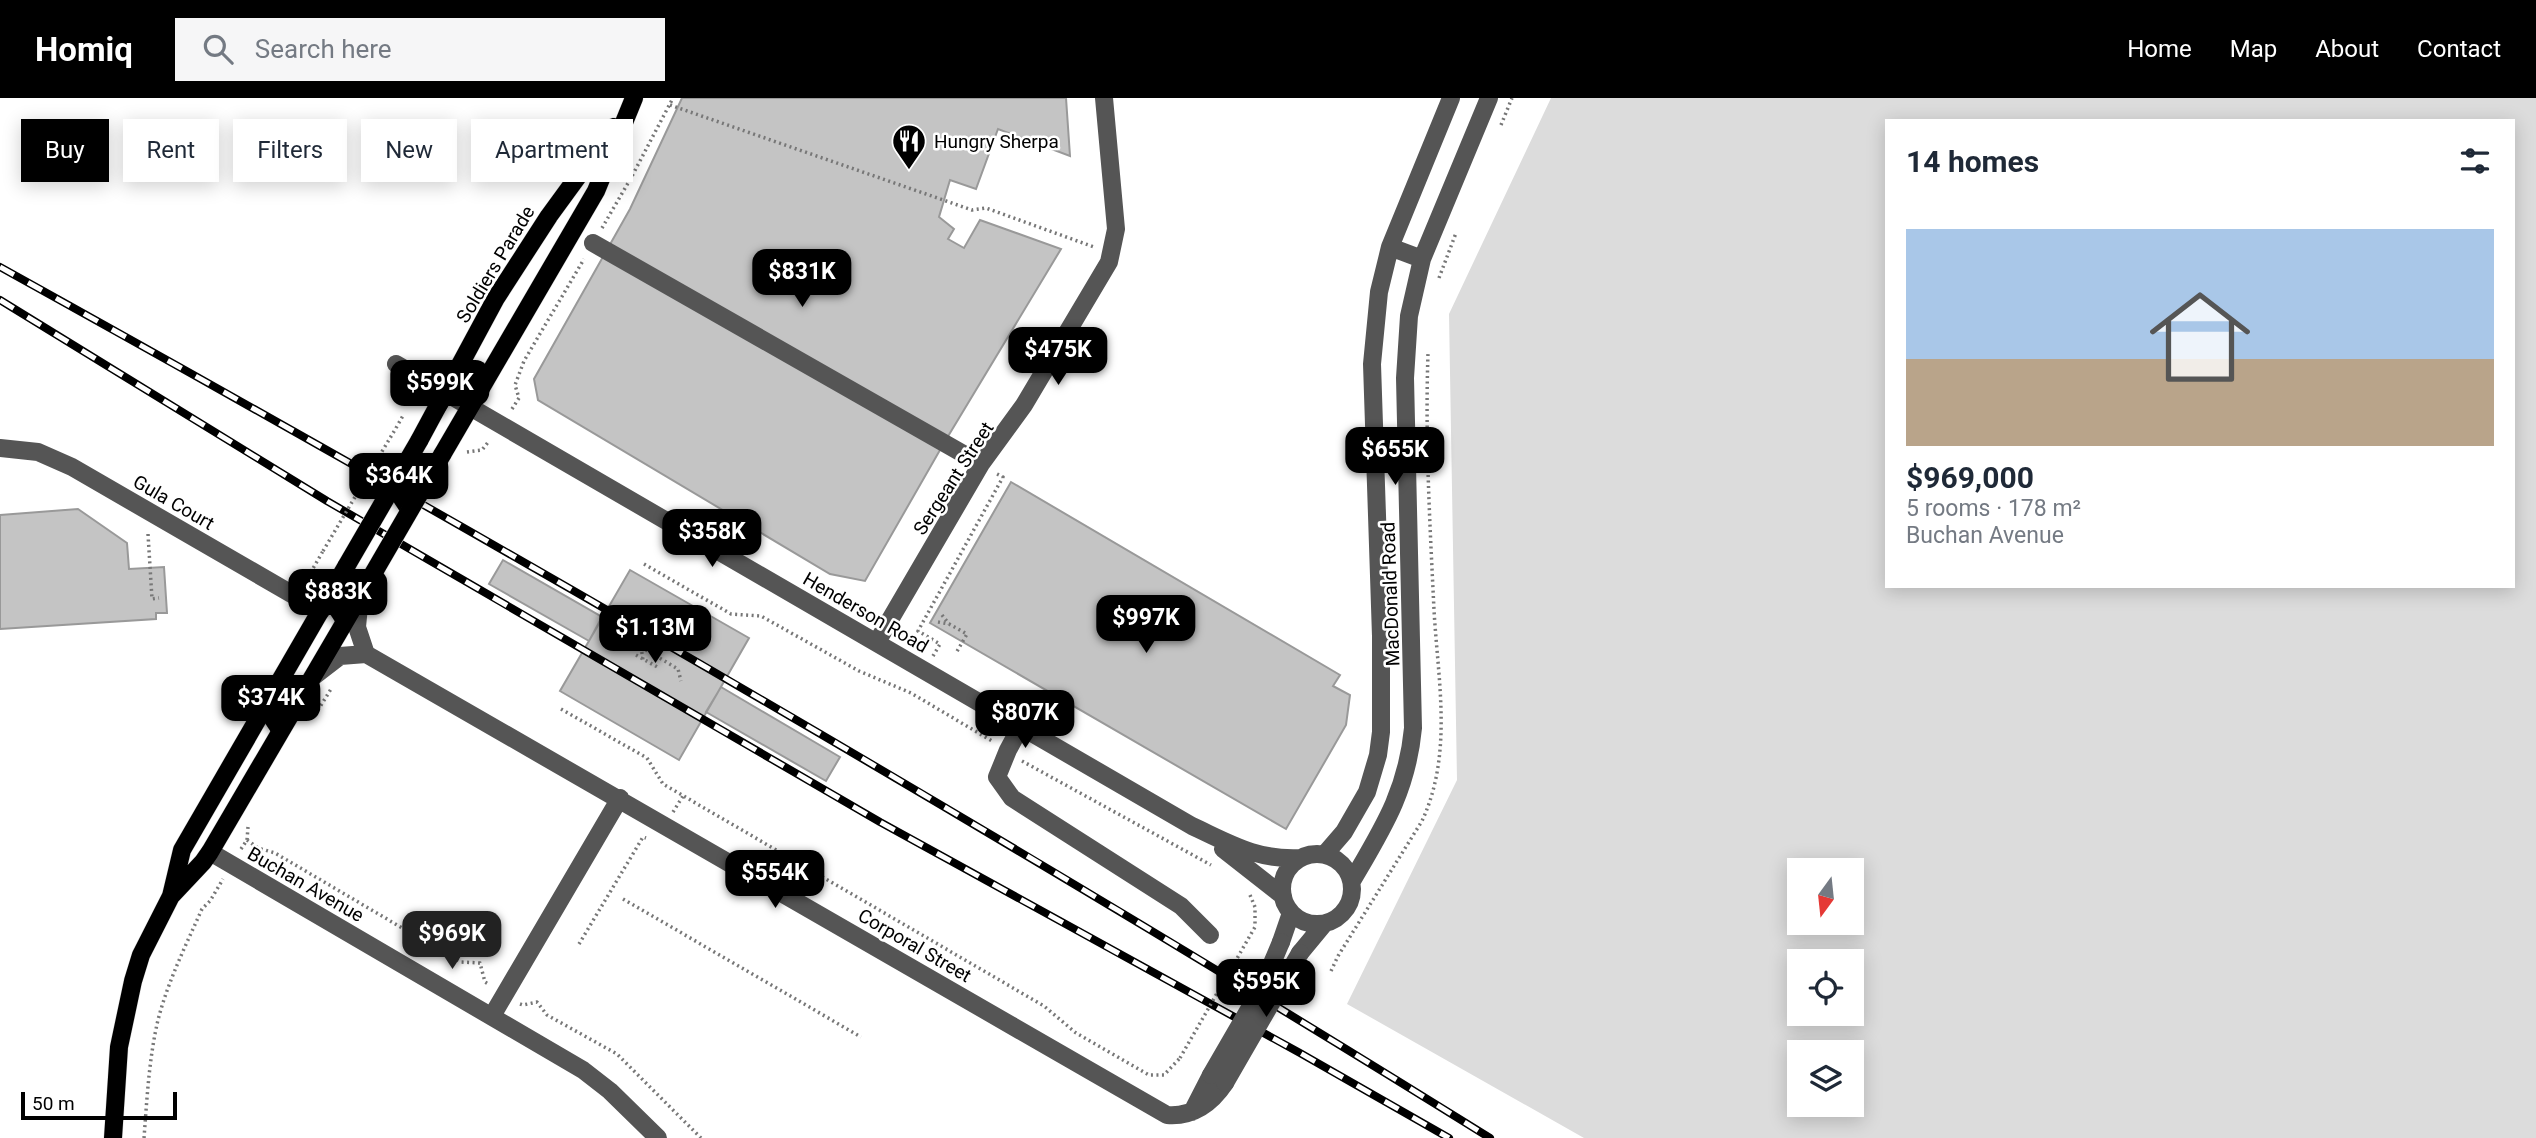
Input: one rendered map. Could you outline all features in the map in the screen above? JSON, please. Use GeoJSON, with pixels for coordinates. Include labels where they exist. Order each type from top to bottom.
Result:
{"type":"FeatureCollection","features":[{"type":"Feature","properties":{"kind":"main road","name":"Soldiers Parade"},"geometry":{"type":"LineString","coordinates":[[113,1138],[119,1047],[133,981],[141,955],[171,896],[182,850],[419,441],[496,298],[549,216],[632,101]]}},
{"type":"Feature","properties":{"kind":"main road","name":"Soldiers Parade"},"geometry":{"type":"LineString","coordinates":[[171,896],[210,852],[596,191],[632,101]]}},
{"type":"Feature","properties":{"kind":"street","name":"Sergeant Street"},"geometry":{"type":"LineString","coordinates":[[877,642],[981,464],[1024,405],[1105,271],[1112,254],[1116,229],[1104,98]]}},
{"type":"Feature","properties":{"kind":"street","name":"MacDonald Road"},"geometry":{"type":"LineString","coordinates":[[1325,855],[1344,832],[1367,792],[1378,755],[1381,733],[1381,636],[1372,364],[1377,305],[1390,247],[1451,98]]}},
{"type":"Feature","properties":{"kind":"street","name":"MacDonald Road"},"geometry":{"type":"LineString","coordinates":[[1352,881],[1396,802],[1410,754],[1414,703],[1405,378],[1409,316],[1422,259],[1489,98]]}},
{"type":"Feature","properties":{"kind":"street"},"geometry":{"type":"LineString","coordinates":[[593,243],[981,464]]}},
{"type":"Feature","properties":{"kind":"street"},"geometry":{"type":"LineString","coordinates":[[1390,247],[1422,259]]}},
{"type":"Feature","properties":{"kind":"street","name":"Henderson Road"},"geometry":{"type":"LineString","coordinates":[[396,363],[1192,826],[1257,855],[1281,859],[1300,858]]}},
{"type":"Feature","properties":{"kind":"street","name":"Gula Court"},"geometry":{"type":"LineString","coordinates":[[0,448],[38,452],[72,467],[321,611]]}},
{"type":"Feature","properties":{"kind":"street"},"geometry":{"type":"LineString","coordinates":[[312,677],[340,656],[366,653],[358,627],[360,596]]}},
{"type":"Feature","properties":{"kind":"street","name":"Corporal Street"},"geometry":{"type":"LineString","coordinates":[[366,653],[1167,1115],[1192,1112],[1218,1079]]}},
{"type":"Feature","properties":{"kind":"street"},"geometry":{"type":"LineString","coordinates":[[1021,726],[998,777],[1012,798],[1181,906],[1210,935]]}},
{"type":"Feature","properties":{"kind":"street"},"geometry":{"type":"LineString","coordinates":[[492,1016],[620,798]]}},
{"type":"Feature","properties":{"kind":"street","name":"Henderson Road"},"geometry":{"type":"LineString","coordinates":[[1192,826],[1283,895]]}},
{"type":"Feature","properties":{"kind":"street","name":"Buchan Avenue"},"geometry":{"type":"LineString","coordinates":[[210,852],[583,1070],[610,1091],[658,1138]]}},
{"type":"Feature","properties":{"kind":"street"},"geometry":{"type":"LineString","coordinates":[[1310,854],[1325,855],[1342,864],[1352,881],[1352,897],[1339,917],[1324,923],[1310,923],[1291,913],[1283,895],[1282,883],[1287,871],[1300,858],[1310,854]]}},
{"type":"Feature","properties":{"kind":"street"},"geometry":{"type":"LineString","coordinates":[[1218,1079],[1262,987],[1291,913]]}},
{"type":"Feature","properties":{"kind":"street"},"geometry":{"type":"LineString","coordinates":[[1218,1079],[1300,953],[1324,923]]}},
{"type":"Feature","properties":{"kind":"path"},"geometry":{"type":"LineString","coordinates":[[1496,135],[1512,98]]}},
{"type":"Feature","properties":{"kind":"path"},"geometry":{"type":"LineString","coordinates":[[670,105],[972,210],[985,208],[1112,254]]}},
{"type":"Feature","properties":{"kind":"path"},"geometry":{"type":"LineString","coordinates":[[1435,288],[1459,223]]}},
{"type":"Feature","properties":{"kind":"path"},"geometry":{"type":"LineString","coordinates":[[1331,971],[1422,821],[1430,804],[1442,743],[1434,612],[1428,354]]}},
{"type":"Feature","properties":{"kind":"path"},"geometry":{"type":"LineString","coordinates":[[323,551],[404,414]]}},
{"type":"Feature","properties":{"kind":"path"},"geometry":{"type":"LineString","coordinates":[[464,458],[468,451],[482,450]]}},
{"type":"Feature","properties":{"kind":"path"},"geometry":{"type":"LineString","coordinates":[[918,631],[1003,477],[981,464]]}},
{"type":"Feature","properties":{"kind":"path"},"geometry":{"type":"LineString","coordinates":[[148,532],[152,599],[159,598]]}},
{"type":"Feature","properties":{"kind":"path"},"geometry":{"type":"LineString","coordinates":[[644,564],[731,614],[761,616],[859,671],[911,693],[1008,750],[1029,766],[1220,870]]}},
{"type":"Feature","properties":{"kind":"path"},"geometry":{"type":"LineString","coordinates":[[151,591],[158,591]]}},
{"type":"Feature","properties":{"kind":"path"},"geometry":{"type":"LineString","coordinates":[[942,615],[949,624]]}},
{"type":"Feature","properties":{"kind":"path"},"geometry":{"type":"LineString","coordinates":[[938,622],[949,624],[967,634],[956,653]]}},
{"type":"Feature","properties":{"kind":"path"},"geometry":{"type":"LineString","coordinates":[[607,628],[678,669],[681,681]]}},
{"type":"Feature","properties":{"kind":"path"},"geometry":{"type":"LineString","coordinates":[[641,647],[643,660]]}},
{"type":"Feature","properties":{"kind":"path"},"geometry":{"type":"LineString","coordinates":[[636,655],[659,668]]}},
{"type":"Feature","properties":{"kind":"path"},"geometry":{"type":"LineString","coordinates":[[561,709],[647,758],[663,784],[1044,1006],[1076,1033],[1149,1074],[1164,1075],[1180,1058],[1255,928],[1255,907],[1246,889]]}},
{"type":"Feature","properties":{"kind":"path"},"geometry":{"type":"LineString","coordinates":[[579,944],[643,837],[655,843],[683,796]]}},
{"type":"Feature","properties":{"kind":"path"},"geometry":{"type":"LineString","coordinates":[[247,840],[258,848],[275,853],[461,962],[480,963]]}},
{"type":"Feature","properties":{"kind":"path"},"geometry":{"type":"LineString","coordinates":[[623,899],[860,1037]]}},
{"type":"Feature","properties":{"kind":"path"},"geometry":{"type":"LineString","coordinates":[[144,1138],[159,1020],[172,976],[202,909],[210,901]]}},
{"type":"Feature","properties":{"kind":"path"},"geometry":{"type":"LineString","coordinates":[[537,1002],[547,1015],[617,1054],[701,1138]]}},
{"type":"Feature","properties":{"kind":"shaded area"},"geometry":{"type":"Polygon","coordinates":[[[1551,98],[2536,98],[2536,1138],[1584,1138],[1347,1004],[1457,780],[1449,314],[1551,98]]]}},
{"type":"Feature","properties":{"kind":"building"},"geometry":{"type":"Polygon","coordinates":[[[682,98],[1066,98],[1070,156],[998,129],[976,189],[950,180],[939,217],[954,229],[948,239],[964,248],[980,220],[1061,249],[944,443],[865,581],[830,574],[538,400],[534,379],[630,209],[682,98]]]}},
{"type":"Feature","properties":{"kind":"building"},"geometry":{"type":"Polygon","coordinates":[[[1011,482],[1340,675],[1333,686],[1350,695],[1346,725],[1286,829],[930,623],[1011,482]]]}},
{"type":"Feature","properties":{"kind":"building"},"geometry":{"type":"Polygon","coordinates":[[[78,509],[127,543],[129,569],[164,567],[167,613],[156,613],[156,619],[0,629],[0,515],[78,509]]]}},
{"type":"Feature","properties":{"kind":"building"},"geometry":{"type":"Polygon","coordinates":[[[503,560],[602,617],[589,641],[489,584],[503,560]]]}},
{"type":"Feature","properties":{"kind":"building"},"geometry":{"type":"Polygon","coordinates":[[[630,570],[749,638],[679,760],[560,691],[630,570]]]}},
{"type":"Feature","properties":{"kind":"building"},"geometry":{"type":"Polygon","coordinates":[[[721,687],[840,757],[826,781],[706,712],[721,687]]]}},
{"type":"Feature","properties":{"kind":"railway"},"geometry":{"type":"LineString","coordinates":[[0,267],[751,693],[1122,913],[1490,1138]]}},
{"type":"Feature","properties":{"kind":"railway"},"geometry":{"type":"LineString","coordinates":[[0,300],[327,501],[880,822],[1449,1138]]}},
{"type":"Feature","properties":{"kind":"place","name":"Hungry Sherpa"},"geometry":{"type":"Point","coordinates":[909,171]}}]}
